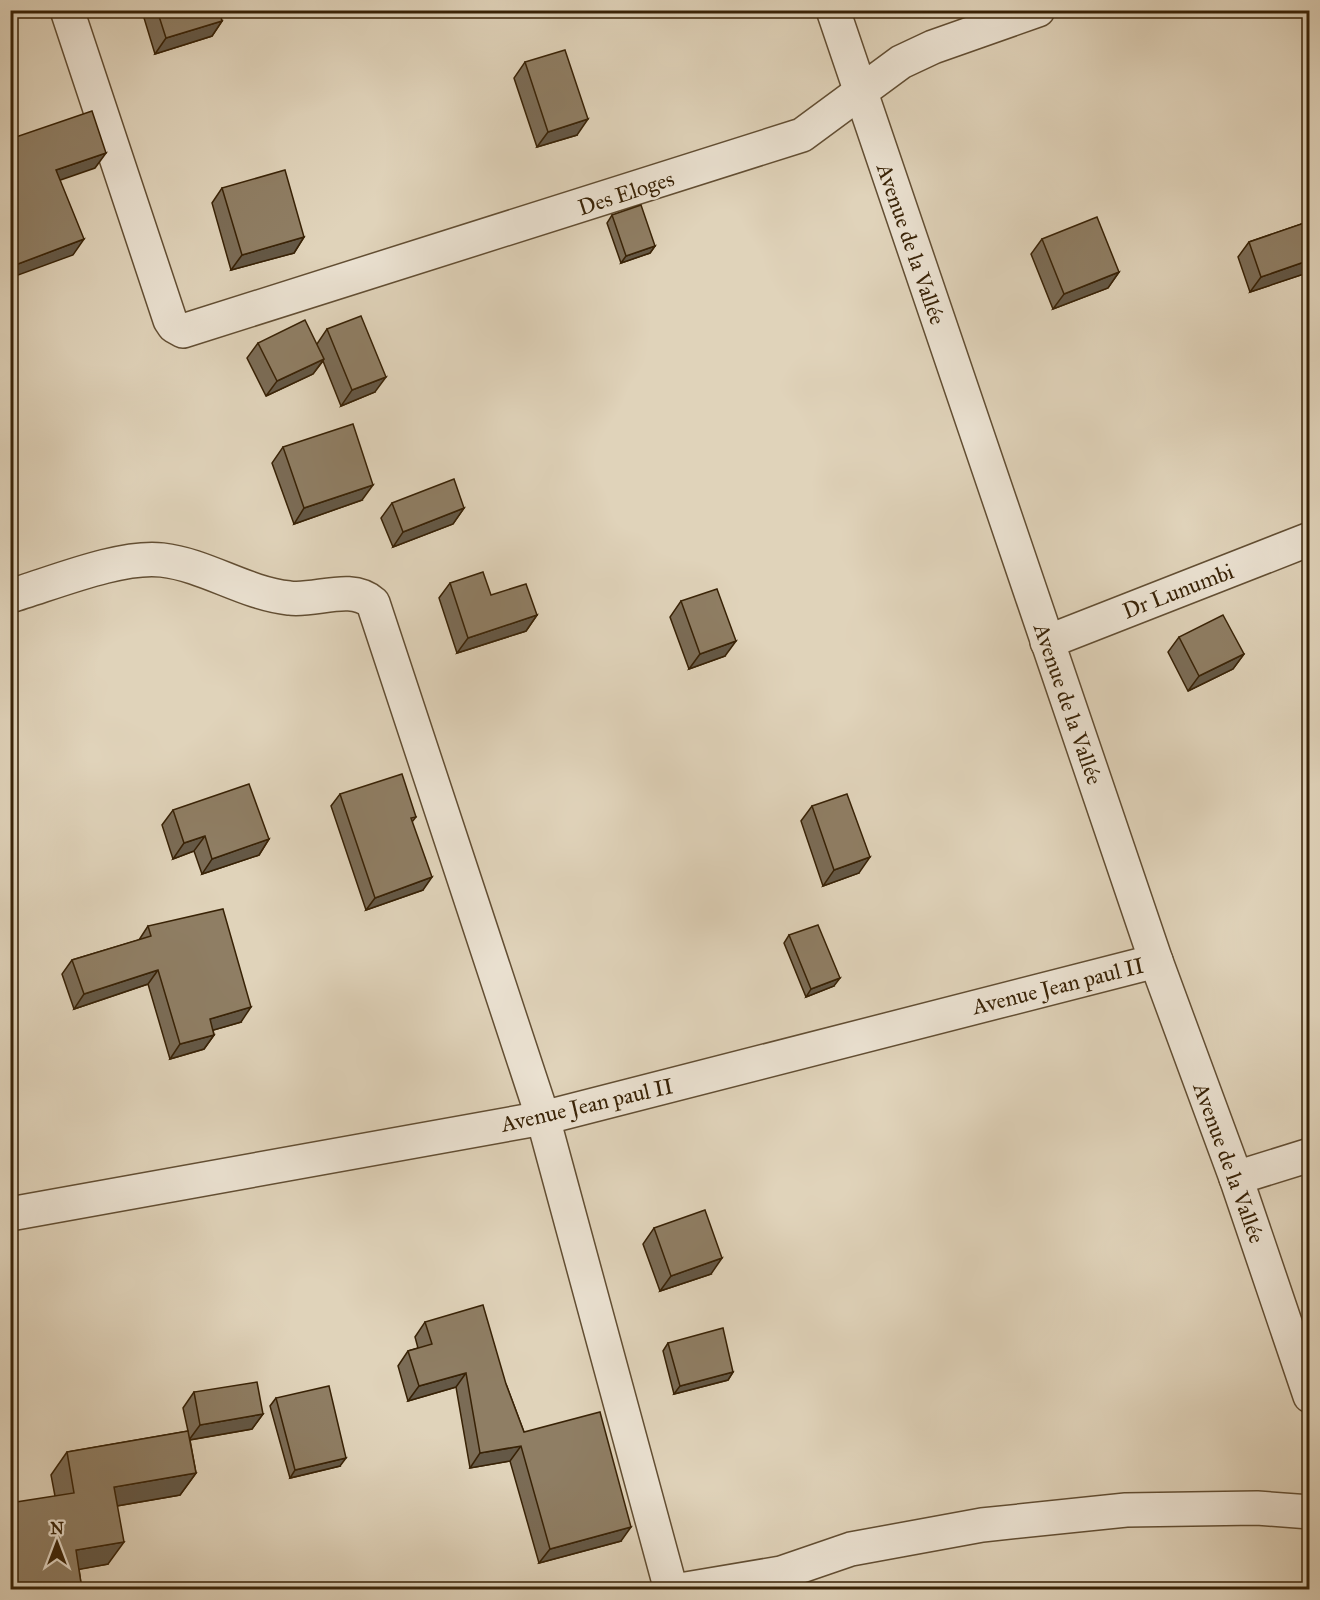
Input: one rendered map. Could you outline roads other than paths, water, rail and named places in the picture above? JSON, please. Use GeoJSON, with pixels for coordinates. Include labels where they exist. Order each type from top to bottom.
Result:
{"type":"FeatureCollection","features":[{"type":"Feature","properties":{"kind":"street","name":"Des Eloges"},"geometry":{"type":"LineString","coordinates":[[67,10],[170,320],[178,330],[192,330],[802,135],[836,113],[859,90],[901,62],[933,47],[1038,10]]}},
{"type":"Feature","properties":{"kind":"street","name":"Avenue de la Vallée"},"geometry":{"type":"LineString","coordinates":[[833,10],[1156,961],[1236,1178],[1310,1396]]}},
{"type":"Feature","properties":{"kind":"street","name":"Dr Lunumbi"},"geometry":{"type":"LineString","coordinates":[[1047,642],[1310,539]]}},
{"type":"Feature","properties":{"kind":"street"},"geometry":{"type":"LineString","coordinates":[[10,596],[117,564],[150,559],[178,563],[278,597],[307,599],[352,593],[361,595],[373,603],[543,1118],[671,1590]]}},
{"type":"Feature","properties":{"kind":"street","name":"Avenue Jean paul II"},"geometry":{"type":"LineString","coordinates":[[10,1214],[543,1118],[1156,961]]}},
{"type":"Feature","properties":{"kind":"street"},"geometry":{"type":"LineString","coordinates":[[1236,1178],[1310,1155]]}},
{"type":"Feature","properties":{"kind":"street"},"geometry":{"type":"LineString","coordinates":[[680,1590],[783,1581],[851,1549],[982,1525],[1126,1510],[1257,1508],[1310,1512]]}}]}
